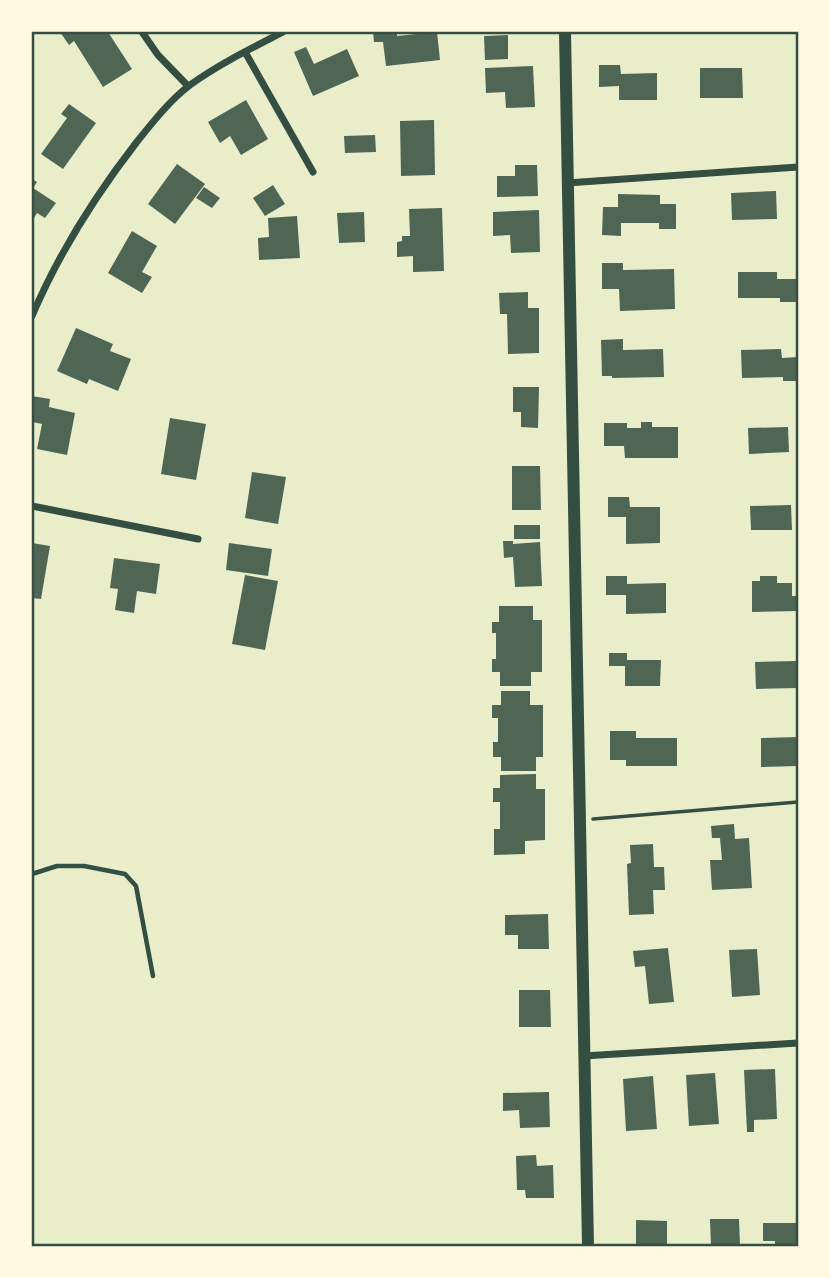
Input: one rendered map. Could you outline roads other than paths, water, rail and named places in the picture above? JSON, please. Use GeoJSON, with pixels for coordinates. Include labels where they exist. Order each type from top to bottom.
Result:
{"type":"FeatureCollection","features":[{"type":"Feature","properties":{"kind":"street"},"geometry":{"type":"LineString","coordinates":[[142,32],[188,86]]}},
{"type":"Feature","properties":{"kind":"street"},"geometry":{"type":"LineString","coordinates":[[32,316],[71,240],[116,169],[154,121],[188,86],[283,32]]}},
{"type":"Feature","properties":{"kind":"street"},"geometry":{"type":"LineString","coordinates":[[565,32],[577,820],[588,1247]]}},
{"type":"Feature","properties":{"kind":"street"},"geometry":{"type":"LineString","coordinates":[[245,52],[313,172]]}},
{"type":"Feature","properties":{"kind":"street"},"geometry":{"type":"LineString","coordinates":[[567,183],[799,167]]}},
{"type":"Feature","properties":{"kind":"street"},"geometry":{"type":"LineString","coordinates":[[32,506],[198,539]]}},
{"type":"Feature","properties":{"kind":"street"},"geometry":{"type":"LineString","coordinates":[[583,1056],[799,1043]]}},
{"type":"Feature","properties":{"kind":"lane"},"geometry":{"type":"LineString","coordinates":[[32,874],[57,866],[84,866],[125,874],[136,886],[153,976]]}}]}
